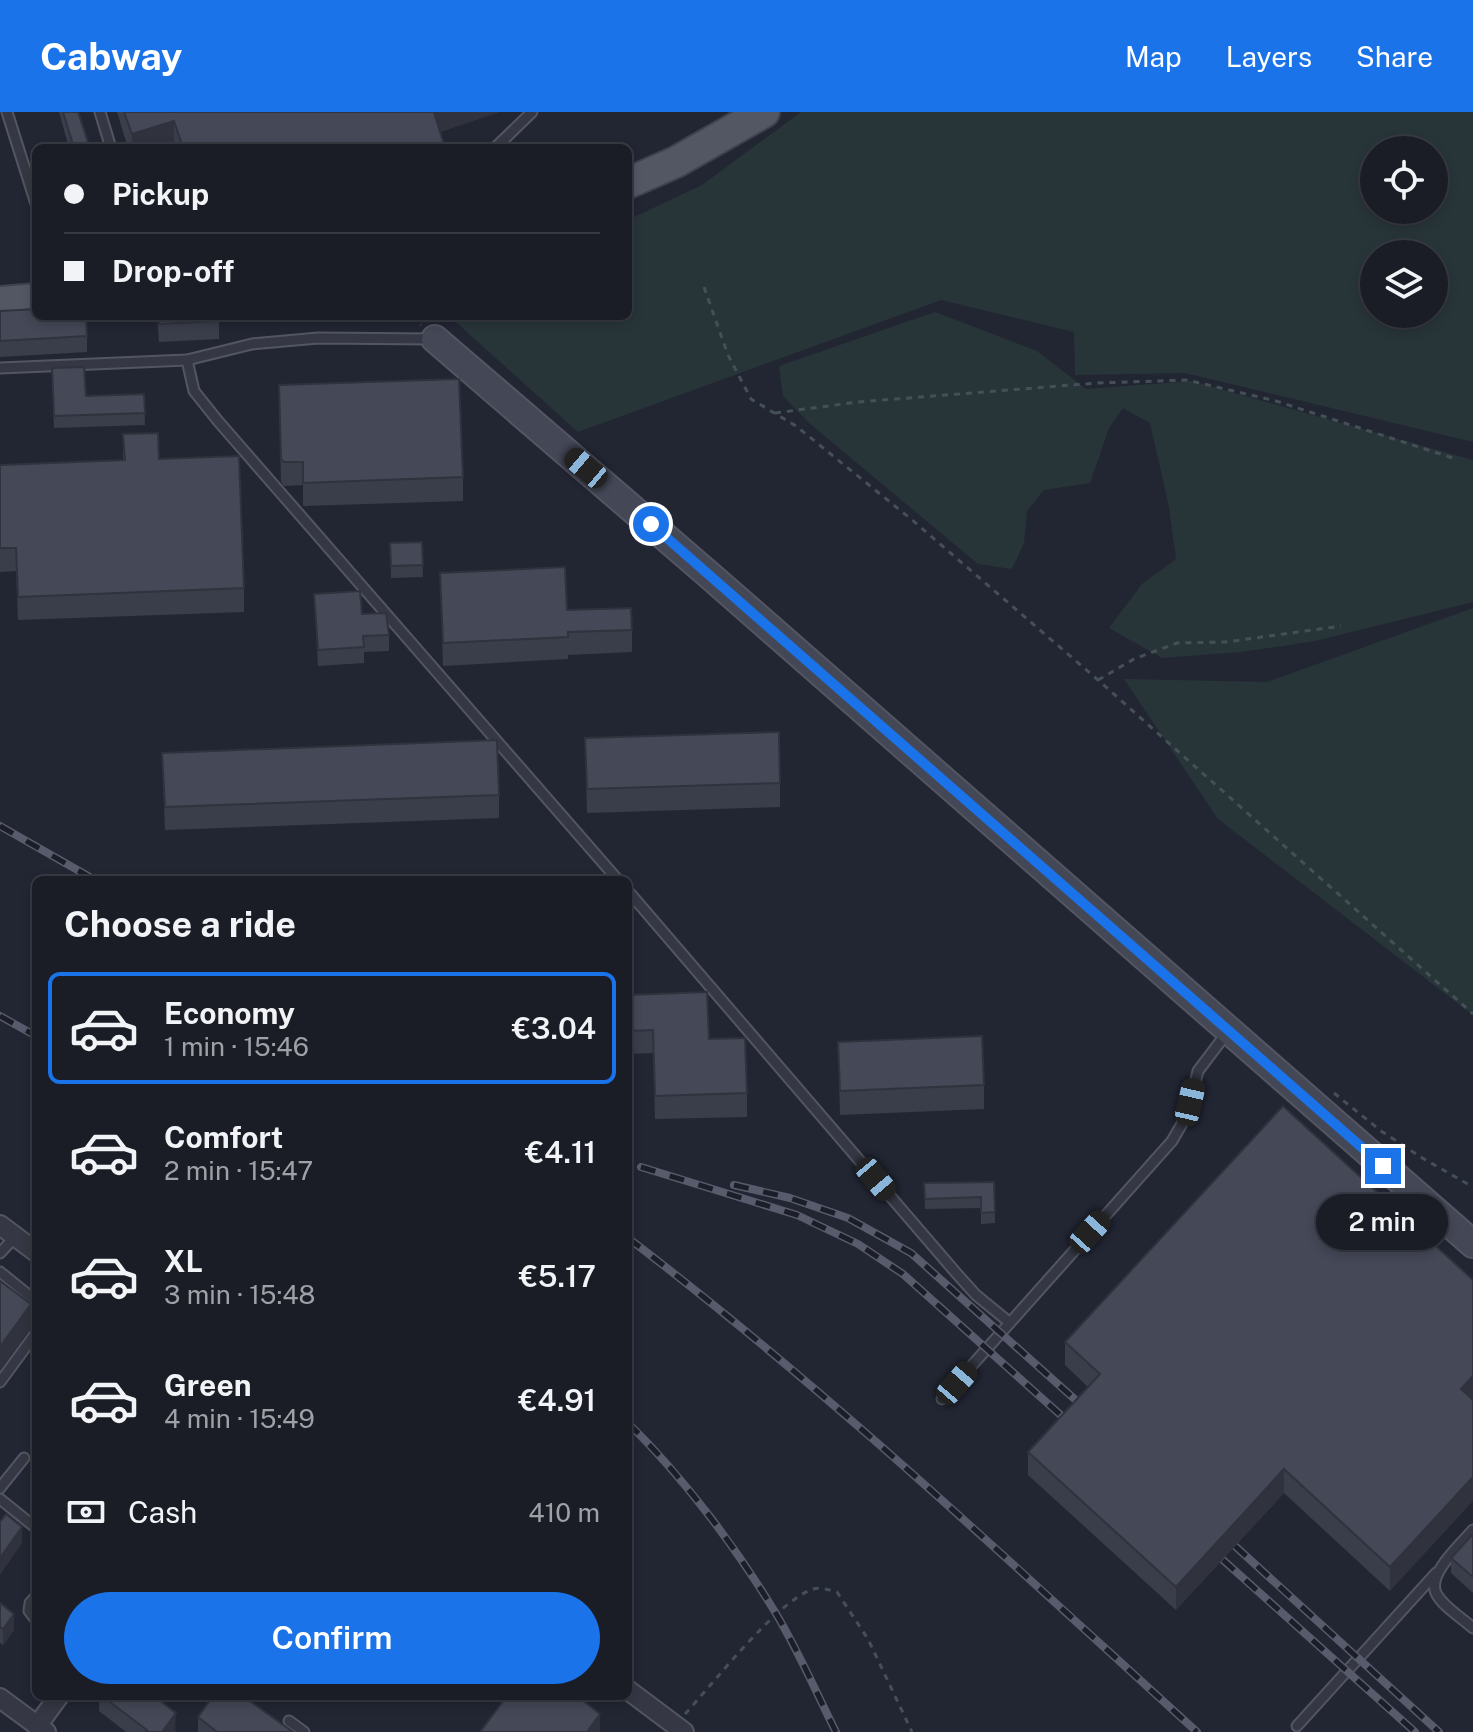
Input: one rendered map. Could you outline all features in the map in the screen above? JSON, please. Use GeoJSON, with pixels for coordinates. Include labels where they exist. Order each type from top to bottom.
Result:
{"type":"FeatureCollection","features":[{"type":"Feature","properties":{"kind":"main road"},"geometry":{"type":"LineString","coordinates":[[632,181],[676,162],[764,112]]}},
{"type":"Feature","properties":{"kind":"main road"},"geometry":{"type":"LineString","coordinates":[[0,302],[32,299]]}},
{"type":"Feature","properties":{"kind":"street"},"geometry":{"type":"LineString","coordinates":[[435,339],[1473,1244]]}},
{"type":"Feature","properties":{"kind":"street"},"geometry":{"type":"LineString","coordinates":[[8,1231],[32,1249]]}},
{"type":"Feature","properties":{"kind":"street"},"geometry":{"type":"LineString","coordinates":[[632,1693],[680,1729]]}},
{"type":"Feature","properties":{"kind":"street"},"geometry":{"type":"LineString","coordinates":[[0,1698],[42,1729],[57,1700]]}},
{"type":"Feature","properties":{"kind":"lane"},"geometry":{"type":"LineString","coordinates":[[7,112],[32,191]]}},
{"type":"Feature","properties":{"kind":"lane"},"geometry":{"type":"LineString","coordinates":[[100,112],[110,144]]}},
{"type":"Feature","properties":{"kind":"lane"},"geometry":{"type":"LineString","coordinates":[[499,144],[532,112]]}},
{"type":"Feature","properties":{"kind":"lane"},"geometry":{"type":"LineString","coordinates":[[0,368],[187,360],[252,344],[305,339],[435,339]]}},
{"type":"Feature","properties":{"kind":"lane"},"geometry":{"type":"LineString","coordinates":[[187,360],[194,391],[218,421],[615,876]]}},
{"type":"Feature","properties":{"kind":"lane"},"geometry":{"type":"LineString","coordinates":[[632,896],[957,1274],[976,1295],[1009,1322]]}},
{"type":"Feature","properties":{"kind":"lane"},"geometry":{"type":"LineString","coordinates":[[942,1399],[1172,1141],[1187,1115],[1198,1071],[1229,1030]]}},
{"type":"Feature","properties":{"kind":"lane"},"geometry":{"type":"LineString","coordinates":[[0,1253],[8,1231]]}},
{"type":"Feature","properties":{"kind":"lane"},"geometry":{"type":"LineString","coordinates":[[0,1272],[32,1298]]}},
{"type":"Feature","properties":{"kind":"lane"},"geometry":{"type":"LineString","coordinates":[[0,1382],[32,1338]]}},
{"type":"Feature","properties":{"kind":"lane"},"geometry":{"type":"LineString","coordinates":[[0,1488],[24,1458]]}},
{"type":"Feature","properties":{"kind":"lane"},"geometry":{"type":"LineString","coordinates":[[0,1499],[32,1525]]}},
{"type":"Feature","properties":{"kind":"lane"},"geometry":{"type":"LineString","coordinates":[[1297,1726],[1473,1530]]}},
{"type":"Feature","properties":{"kind":"lane"},"geometry":{"type":"LineString","coordinates":[[1436,1573],[1434,1585],[1437,1595],[1473,1628]]}},
{"type":"Feature","properties":{"kind":"lane"},"geometry":{"type":"LineString","coordinates":[[289,1721],[304,1732]]}},
{"type":"Feature","properties":{"kind":"path"},"geometry":{"type":"LineString","coordinates":[[704,287],[728,355],[751,399],[796,426],[911,519],[1098,680],[1473,1014]]}},
{"type":"Feature","properties":{"kind":"path"},"geometry":{"type":"LineString","coordinates":[[775,413],[873,400],[1097,383],[1187,380],[1276,401],[1453,458]]}},
{"type":"Feature","properties":{"kind":"path"},"geometry":{"type":"LineString","coordinates":[[1098,680],[1134,659],[1177,643],[1226,642],[1341,626]]}},
{"type":"Feature","properties":{"kind":"path"},"geometry":{"type":"LineString","coordinates":[[1325,1084],[1381,1131],[1473,1187]]}},
{"type":"Feature","properties":{"kind":"path"},"geometry":{"type":"LineString","coordinates":[[680,1729],[776,1614],[794,1598],[816,1588],[837,1592],[853,1616],[868,1639],[912,1732]]}},
{"type":"Feature","properties":{"kind":"shaded area"},"geometry":{"type":"Polygon","coordinates":[[[801,112],[1473,112],[1473,442],[1185,373],[1075,375],[1074,332],[941,300],[578,432],[453,320],[632,320],[632,218],[702,185],[801,112]]]}},
{"type":"Feature","properties":{"kind":"shaded area"},"geometry":{"type":"Polygon","coordinates":[[[935,312],[1037,351],[1086,389],[1192,381],[1473,460],[1473,602],[1315,641],[1241,652],[1162,658],[1109,628],[1142,584],[1176,559],[1169,507],[1150,423],[1123,408],[1109,428],[1090,483],[1044,490],[1027,511],[1024,543],[1012,569],[978,564],[809,423],[783,396],[779,366],[935,312]]]}},
{"type":"Feature","properties":{"kind":"shaded area"},"geometry":{"type":"Polygon","coordinates":[[[1473,608],[1473,1015],[1218,819],[1124,679],[1267,682],[1473,608]]]}},
{"type":"Feature","properties":{"kind":"building"},"geometry":{"type":"Polygon","coordinates":[[[63,112],[78,112],[89,144],[73,144],[63,112]]]}},
{"type":"Feature","properties":{"kind":"building"},"geometry":{"type":"Polygon","coordinates":[[[124,112],[434,112],[444,144],[182,144],[174,121],[132,134],[124,112]]]}},
{"type":"Feature","properties":{"kind":"building"},"geometry":{"type":"Polygon","coordinates":[[[32,309],[32,320],[86,320],[87,336],[0,341],[0,311],[32,309]]]}},
{"type":"Feature","properties":{"kind":"building"},"geometry":{"type":"Polygon","coordinates":[[[158,320],[219,320],[219,321],[159,324],[158,320]]]}},
{"type":"Feature","properties":{"kind":"building"},"geometry":{"type":"Polygon","coordinates":[[[84,367],[86,396],[144,394],[145,413],[54,416],[52,368],[84,367]]]}},
{"type":"Feature","properties":{"kind":"building"},"geometry":{"type":"Polygon","coordinates":[[[459,379],[463,477],[303,483],[303,462],[284,462],[281,459],[279,385],[459,379]]]}},
{"type":"Feature","properties":{"kind":"building"},"geometry":{"type":"Polygon","coordinates":[[[158,433],[159,459],[239,456],[244,588],[18,597],[16,548],[0,548],[0,465],[125,460],[123,434],[158,433]]]}},
{"type":"Feature","properties":{"kind":"building"},"geometry":{"type":"Polygon","coordinates":[[[422,542],[423,565],[391,566],[390,543],[422,542]]]}},
{"type":"Feature","properties":{"kind":"building"},"geometry":{"type":"Polygon","coordinates":[[[565,567],[567,610],[631,608],[632,630],[568,632],[568,637],[443,643],[440,573],[565,567]]]}},
{"type":"Feature","properties":{"kind":"building"},"geometry":{"type":"Polygon","coordinates":[[[360,591],[362,614],[386,613],[389,635],[363,636],[364,647],[318,650],[314,594],[360,591]]]}},
{"type":"Feature","properties":{"kind":"building"},"geometry":{"type":"Polygon","coordinates":[[[779,732],[780,783],[587,789],[585,738],[779,732]]]}},
{"type":"Feature","properties":{"kind":"building"},"geometry":{"type":"Polygon","coordinates":[[[497,740],[499,795],[165,807],[162,753],[497,740]]]}},
{"type":"Feature","properties":{"kind":"building"},"geometry":{"type":"Polygon","coordinates":[[[707,992],[709,1039],[745,1038],[747,1093],[655,1096],[653,1030],[632,1031],[632,995],[707,992]]]}},
{"type":"Feature","properties":{"kind":"building"},"geometry":{"type":"Polygon","coordinates":[[[982,1036],[984,1085],[840,1091],[838,1042],[982,1036]]]}},
{"type":"Feature","properties":{"kind":"building"},"geometry":{"type":"Polygon","coordinates":[[[1283,1106],[1473,1280],[1473,1376],[1461,1389],[1473,1400],[1473,1477],[1390,1567],[1284,1469],[1176,1587],[1028,1452],[1100,1374],[1065,1342],[1283,1106]]]}},
{"type":"Feature","properties":{"kind":"building"},"geometry":{"type":"Polygon","coordinates":[[[994,1182],[995,1212],[981,1213],[981,1197],[925,1199],[924,1183],[994,1182]]]}},
{"type":"Feature","properties":{"kind":"building"},"geometry":{"type":"Polygon","coordinates":[[[0,1281],[31,1304],[0,1347],[0,1281]]]}},
{"type":"Feature","properties":{"kind":"building"},"geometry":{"type":"Polygon","coordinates":[[[6,1514],[22,1527],[0,1558],[0,1522],[6,1514]]]}},
{"type":"Feature","properties":{"kind":"building"},"geometry":{"type":"Polygon","coordinates":[[[1473,1534],[1473,1577],[1451,1558],[1473,1534]]]}},
{"type":"Feature","properties":{"kind":"building"},"geometry":{"type":"Polygon","coordinates":[[[0,1603],[14,1614],[3,1629],[0,1627],[0,1603]]]}},
{"type":"Feature","properties":{"kind":"building"},"geometry":{"type":"Polygon","coordinates":[[[107,1700],[159,1700],[176,1713],[162,1732],[145,1732],[147,1730],[107,1700]]]}},
{"type":"Feature","properties":{"kind":"building"},"geometry":{"type":"Polygon","coordinates":[[[210,1700],[249,1700],[293,1732],[217,1732],[198,1717],[210,1700]]]}},
{"type":"Feature","properties":{"kind":"building"},"geometry":{"type":"Polygon","coordinates":[[[504,1700],[582,1700],[600,1714],[587,1732],[480,1732],[504,1700]]]}},
{"type":"Feature","properties":{"kind":"railway"},"geometry":{"type":"LineString","coordinates":[[0,826],[88,876]]}},
{"type":"Feature","properties":{"kind":"railway"},"geometry":{"type":"LineString","coordinates":[[0,1016],[32,1034]]}},
{"type":"Feature","properties":{"kind":"railway"},"geometry":{"type":"LineString","coordinates":[[641,1167],[797,1215],[858,1244],[903,1274],[1073,1426]]}},
{"type":"Feature","properties":{"kind":"railway"},"geometry":{"type":"LineString","coordinates":[[734,1185],[790,1198],[848,1218],[911,1253],[1088,1411]]}},
{"type":"Feature","properties":{"kind":"railway"},"geometry":{"type":"LineString","coordinates":[[632,1241],[847,1417],[1197,1732]]}},
{"type":"Feature","properties":{"kind":"railway"},"geometry":{"type":"LineString","coordinates":[[632,1427],[688,1489],[743,1562],[783,1626],[836,1732]]}},
{"type":"Feature","properties":{"kind":"railway"},"geometry":{"type":"LineString","coordinates":[[1235,1546],[1439,1732]]}},
{"type":"Feature","properties":{"kind":"railway"},"geometry":{"type":"LineString","coordinates":[[1223,1560],[1415,1732]]}},
{"type":"Feature","properties":{"kind":"route"},"geometry":{"type":"LineString","coordinates":[[651,524],[1383,1166]]}}]}
